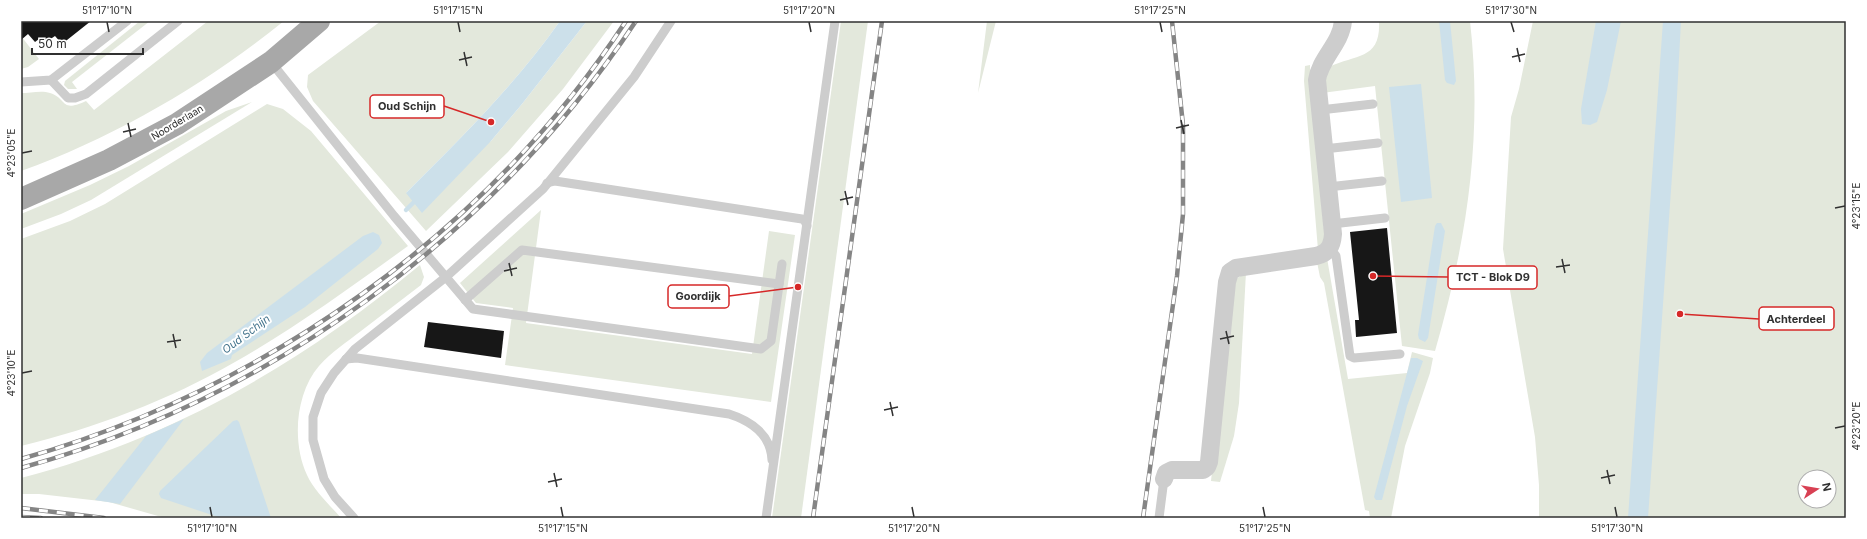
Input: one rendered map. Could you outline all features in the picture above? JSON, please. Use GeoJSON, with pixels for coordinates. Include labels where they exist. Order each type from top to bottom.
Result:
{"type":"FeatureCollection","features":[{"type":"Feature","properties":{"kind":"main road","name":"Noorderlaan"},"geometry":{"type":"LineString","coordinates":[[21,199],[109,160],[177,124],[271,62],[319,21]]}},
{"type":"Feature","properties":{"kind":"street"},"geometry":{"type":"LineString","coordinates":[[1164,479],[1166,473],[1172,470],[1204,470],[1207,468],[1209,462],[1227,282],[1230,272],[1236,268],[1316,256],[1326,253],[1330,248],[1333,234],[1317,88],[1318,70],[1323,60],[1334,46],[1343,21]]}},
{"type":"Feature","properties":{"kind":"lane"},"geometry":{"type":"LineString","coordinates":[[21,82],[51,80],[127,21]]}},
{"type":"Feature","properties":{"kind":"lane"},"geometry":{"type":"LineString","coordinates":[[51,80],[68,98],[75,98],[86,94],[178,21]]}},
{"type":"Feature","properties":{"kind":"lane"},"geometry":{"type":"LineString","coordinates":[[354,518],[335,497],[324,479],[314,440],[313,417],[321,392],[334,373],[355,349],[446,277],[547,183],[634,77],[671,21]]}},
{"type":"Feature","properties":{"kind":"lane"},"geometry":{"type":"LineString","coordinates":[[766,518],[835,21]]}},
{"type":"Feature","properties":{"kind":"lane"},"geometry":{"type":"LineString","coordinates":[[271,62],[394,216],[473,309],[761,350],[771,341],[782,264]]}},
{"type":"Feature","properties":{"kind":"lane"},"geometry":{"type":"LineString","coordinates":[[1320,110],[1373,104]]}},
{"type":"Feature","properties":{"kind":"lane"},"geometry":{"type":"LineString","coordinates":[[1324,149],[1378,143]]}},
{"type":"Feature","properties":{"kind":"lane"},"geometry":{"type":"LineString","coordinates":[[547,183],[555,181],[799,218],[805,221],[807,226]]}},
{"type":"Feature","properties":{"kind":"lane"},"geometry":{"type":"LineString","coordinates":[[1328,187],[1382,181]]}},
{"type":"Feature","properties":{"kind":"lane"},"geometry":{"type":"LineString","coordinates":[[1332,224],[1385,218]]}},
{"type":"Feature","properties":{"kind":"lane"},"geometry":{"type":"LineString","coordinates":[[1330,248],[1336,256],[1350,356],[1354,358],[1400,354]]}},
{"type":"Feature","properties":{"kind":"lane"},"geometry":{"type":"LineString","coordinates":[[465,300],[522,250],[779,284]]}},
{"type":"Feature","properties":{"kind":"lane"},"geometry":{"type":"LineString","coordinates":[[346,359],[357,358],[729,414],[744,419],[757,428],[767,440],[772,455],[773,471]]}},
{"type":"Feature","properties":{"kind":"lane"},"geometry":{"type":"LineString","coordinates":[[1159,518],[1164,479]]}},
{"type":"Feature","properties":{"kind":"shaded area"},"geometry":{"type":"Polygon","coordinates":[[[140,21],[150,21],[72,82],[77,89],[68,89],[64,85],[65,81],[140,21]]]}},
{"type":"Feature","properties":{"kind":"shaded area"},"geometry":{"type":"Polygon","coordinates":[[[208,21],[284,21],[223,67],[158,107],[91,142],[21,171],[21,93],[47,92],[60,98],[65,104],[72,106],[86,101],[94,110],[208,21]]]}},
{"type":"Feature","properties":{"kind":"shaded area"},"geometry":{"type":"Polygon","coordinates":[[[381,21],[560,21],[506,89],[406,193],[491,141],[587,21],[614,21],[563,89],[508,152],[426,231],[313,101],[307,87],[308,75],[381,21]]]}},
{"type":"Feature","properties":{"kind":"shaded area"},"geometry":{"type":"Polygon","coordinates":[[[841,21],[868,21],[801,518],[772,518],[841,21]]]}},
{"type":"Feature","properties":{"kind":"shaded area"},"geometry":{"type":"Polygon","coordinates":[[[987,21],[996,21],[978,93],[987,21]]]}},
{"type":"Feature","properties":{"kind":"shaded area"},"geometry":{"type":"Polygon","coordinates":[[[1379,21],[1470,21],[1474,64],[1475,106],[1469,188],[1464,229],[1456,269],[1435,351],[1402,346],[1375,86],[1322,93],[1329,67],[1365,54],[1376,43],[1379,34],[1379,21]]]}},
{"type":"Feature","properties":{"kind":"shaded area"},"geometry":{"type":"Polygon","coordinates":[[[1533,21],[1846,21],[1846,518],[1539,518],[1539,485],[1535,437],[1503,249],[1511,117],[1519,89],[1533,21]]]}},
{"type":"Feature","properties":{"kind":"shaded area"},"geometry":{"type":"Polygon","coordinates":[[[21,36],[39,59],[28,67],[21,69],[21,36]]]}},
{"type":"Feature","properties":{"kind":"shaded area"},"geometry":{"type":"Polygon","coordinates":[[[1310,65],[1310,90],[1325,239],[1318,250],[1304,81],[1305,66],[1310,65]]]}},
{"type":"Feature","properties":{"kind":"shaded area"},"geometry":{"type":"Polygon","coordinates":[[[252,102],[91,200],[61,214],[21,229],[21,214],[90,185],[129,166],[226,111],[252,102]]]}},
{"type":"Feature","properties":{"kind":"shaded area"},"geometry":{"type":"Polygon","coordinates":[[[267,104],[283,109],[311,131],[408,246],[301,321],[257,349],[210,376],[158,401],[104,422],[21,446],[21,239],[70,221],[105,204],[267,104]]]}},
{"type":"Feature","properties":{"kind":"shaded area"},"geometry":{"type":"Polygon","coordinates":[[[541,210],[526,323],[752,354],[769,231],[795,235],[771,402],[505,365],[513,308],[476,303],[460,283],[541,210]]]}},
{"type":"Feature","properties":{"kind":"shaded area"},"geometry":{"type":"Polygon","coordinates":[[[1327,258],[1348,379],[1407,373],[1412,352],[1433,358],[1430,373],[1405,446],[1391,518],[1370,518],[1369,511],[1365,510],[1324,283],[1320,277],[1317,262],[1327,258]]]}},
{"type":"Feature","properties":{"kind":"shaded area"},"geometry":{"type":"Polygon","coordinates":[[[420,265],[424,277],[421,285],[329,356],[311,377],[305,390],[298,419],[299,448],[302,462],[314,487],[341,518],[165,518],[109,502],[39,494],[21,494],[21,478],[77,461],[131,442],[232,394],[281,365],[328,334],[375,301],[420,265]]]}},
{"type":"Feature","properties":{"kind":"shaded area"},"geometry":{"type":"Polygon","coordinates":[[[1246,272],[1239,403],[1234,436],[1220,482],[1211,481],[1232,287],[1236,279],[1246,272]]]}},
{"type":"Feature","properties":{"kind":"water"},"geometry":{"type":"Polygon","coordinates":[[[560,21],[587,21],[491,141],[422,213],[406,193],[506,89],[560,21]]]}},
{"type":"Feature","properties":{"kind":"water"},"geometry":{"type":"Polygon","coordinates":[[[1439,21],[1450,21],[1456,81],[1454,85],[1447,83],[1445,80],[1439,21]]]}},
{"type":"Feature","properties":{"kind":"water"},"geometry":{"type":"Polygon","coordinates":[[[1596,21],[1621,21],[1607,90],[1597,122],[1590,125],[1582,124],[1581,109],[1596,21]]]}},
{"type":"Feature","properties":{"kind":"water"},"geometry":{"type":"Polygon","coordinates":[[[1663,21],[1681,21],[1675,133],[1648,518],[1628,518],[1663,21]]]}},
{"type":"Feature","properties":{"kind":"water"},"geometry":{"type":"Polygon","coordinates":[[[1421,84],[1432,198],[1401,202],[1389,87],[1421,84]]]}},
{"type":"Feature","properties":{"kind":"water"},"geometry":{"type":"Polygon","coordinates":[[[1437,223],[1441,223],[1445,231],[1428,338],[1425,342],[1419,339],[1418,335],[1435,226],[1437,223]]]}},
{"type":"Feature","properties":{"kind":"water"},"geometry":{"type":"Polygon","coordinates":[[[373,232],[379,235],[382,243],[378,249],[305,307],[232,355],[231,359],[202,371],[200,362],[207,353],[363,236],[373,232]]]}},
{"type":"Feature","properties":{"kind":"water"},"geometry":{"type":"Polygon","coordinates":[[[1411,358],[1417,358],[1423,361],[1407,406],[1382,500],[1376,500],[1374,497],[1411,358]]]}},
{"type":"Feature","properties":{"kind":"water"},"geometry":{"type":"Polygon","coordinates":[[[184,419],[120,504],[95,500],[146,436],[184,419]]]}},
{"type":"Feature","properties":{"kind":"water"},"geometry":{"type":"Polygon","coordinates":[[[237,420],[239,422],[271,518],[221,518],[161,498],[159,494],[160,491],[233,421],[237,420]]]}},
{"type":"Feature","properties":{"kind":"building"},"geometry":{"type":"Polygon","coordinates":[[[21,21],[91,21],[62,44],[55,36],[43,44],[39,39],[35,42],[28,34],[21,40],[21,21]]]}},
{"type":"Feature","properties":{"kind":"building"},"geometry":{"type":"Polygon","coordinates":[[[1387,228],[1397,333],[1356,337],[1355,320],[1359,320],[1350,232],[1387,228]]]}},
{"type":"Feature","properties":{"kind":"building"},"geometry":{"type":"Polygon","coordinates":[[[428,322],[504,331],[501,358],[424,347],[428,322]]]}},
{"type":"Feature","properties":{"kind":"waterway","name":"Oud Schijn"},"geometry":{"type":"LineString","coordinates":[[406,210],[417,199]]}},
{"type":"Feature","properties":{"kind":"railway"},"geometry":{"type":"LineString","coordinates":[[21,459],[111,429],[198,391],[283,346],[362,294],[438,235],[507,169],[570,98],[626,21]]}},
{"type":"Feature","properties":{"kind":"railway"},"geometry":{"type":"LineString","coordinates":[[21,468],[113,438],[202,399],[287,353],[368,299],[444,239],[515,172],[579,99],[636,21]]}},
{"type":"Feature","properties":{"kind":"railway"},"geometry":{"type":"LineString","coordinates":[[813,518],[882,21]]}},
{"type":"Feature","properties":{"kind":"railway"},"geometry":{"type":"LineString","coordinates":[[1143,518],[1177,276],[1183,214],[1183,125],[1172,21]]}},
{"type":"Feature","properties":{"kind":"railway"},"geometry":{"type":"LineString","coordinates":[[21,508],[104,518]]}},
{"type":"Feature","properties":{"kind":"railway"},"geometry":{"type":"LineString","coordinates":[[21,517],[41,518]]}},
{"type":"Feature","properties":{"kind":"place","name":"Oud Schijn"},"geometry":{"type":"Point","coordinates":[491,122]}},
{"type":"Feature","properties":{"kind":"place","name":"TCT - Blok D9"},"geometry":{"type":"Point","coordinates":[1373,276]}},
{"type":"Feature","properties":{"kind":"place","name":"Goordijk"},"geometry":{"type":"Point","coordinates":[798,287]}},
{"type":"Feature","properties":{"kind":"place","name":"Achterdeel"},"geometry":{"type":"Point","coordinates":[1680,314]}}]}
